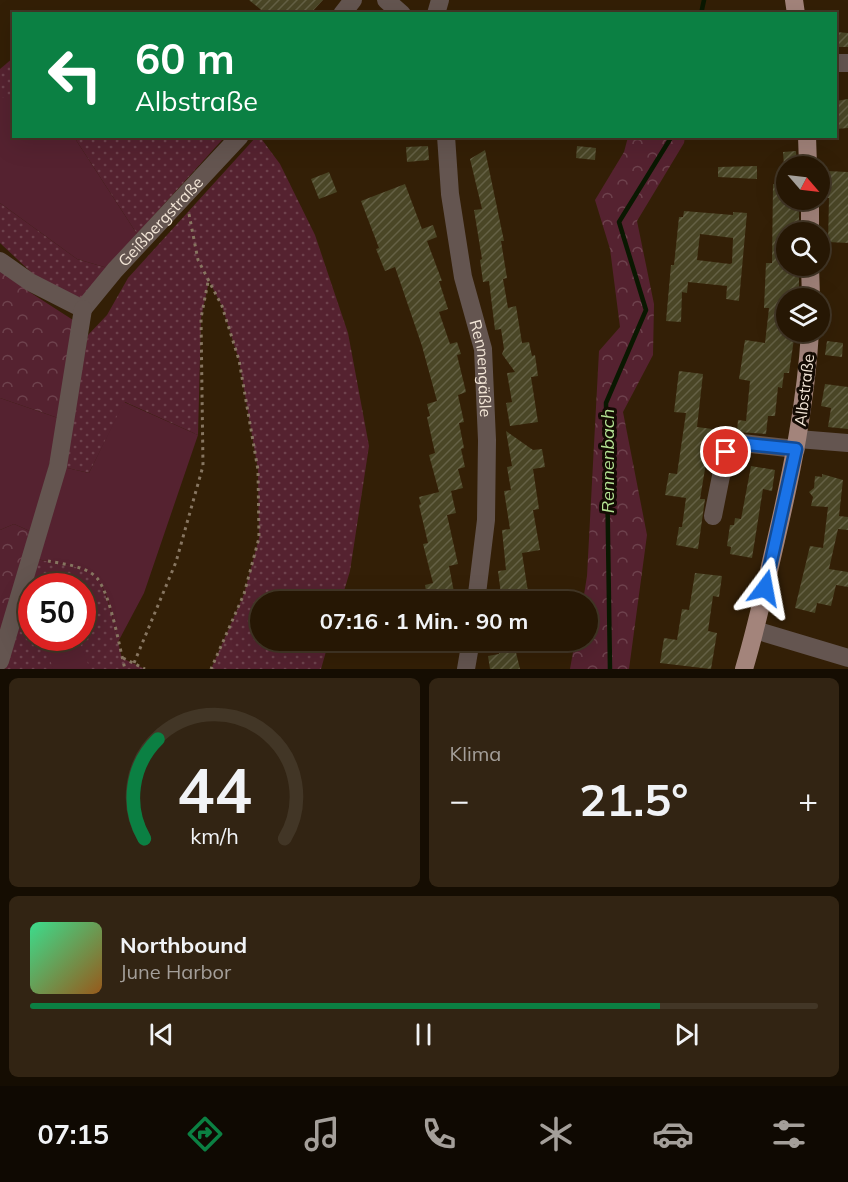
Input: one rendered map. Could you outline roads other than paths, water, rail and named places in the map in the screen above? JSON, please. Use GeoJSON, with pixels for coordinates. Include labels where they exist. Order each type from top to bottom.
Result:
{"type":"FeatureCollection","features":[{"type":"Feature","properties":{"kind":"main road"},"geometry":{"type":"LineString","coordinates":[[807,138],[808,156]]}},
{"type":"Feature","properties":{"kind":"main road","name":"Albstraße"},"geometry":{"type":"LineString","coordinates":[[744,669],[797,444],[807,380],[809,342]]}},
{"type":"Feature","properties":{"kind":"street"},"geometry":{"type":"LineString","coordinates":[[344,12],[353,0]]}},
{"type":"Feature","properties":{"kind":"street"},"geometry":{"type":"LineString","coordinates":[[386,0],[400,12]]}},
{"type":"Feature","properties":{"kind":"street","name":"Geißbergstraße"},"geometry":{"type":"LineString","coordinates":[[83,309],[115,270],[238,138]]}},
{"type":"Feature","properties":{"kind":"street","name":"Rennengäßle"},"geometry":{"type":"LineString","coordinates":[[446,138],[450,194],[463,278],[483,349],[487,440],[486,520],[477,591]]}},
{"type":"Feature","properties":{"kind":"street"},"geometry":{"type":"LineString","coordinates":[[0,261],[30,282],[83,309],[60,460],[0,661]]}},
{"type":"Feature","properties":{"kind":"street","name":"Albstraße"},"geometry":{"type":"LineString","coordinates":[[713,516],[725,456],[731,446],[742,443],[797,444]]}},
{"type":"Feature","properties":{"kind":"street"},"geometry":{"type":"LineString","coordinates":[[797,444],[848,443]]}},
{"type":"Feature","properties":{"kind":"street"},"geometry":{"type":"LineString","coordinates":[[755,630],[848,658]]}},
{"type":"Feature","properties":{"kind":"street"},"geometry":{"type":"LineString","coordinates":[[466,669],[469,651]]}},
{"type":"Feature","properties":{"kind":"waterway","name":"Rennenbach"},"geometry":{"type":"LineString","coordinates":[[701,12],[704,0]]}},
{"type":"Feature","properties":{"kind":"waterway","name":"Rennenbach"},"geometry":{"type":"LineString","coordinates":[[610,669],[606,403],[646,310],[619,222],[671,138]]}}]}
